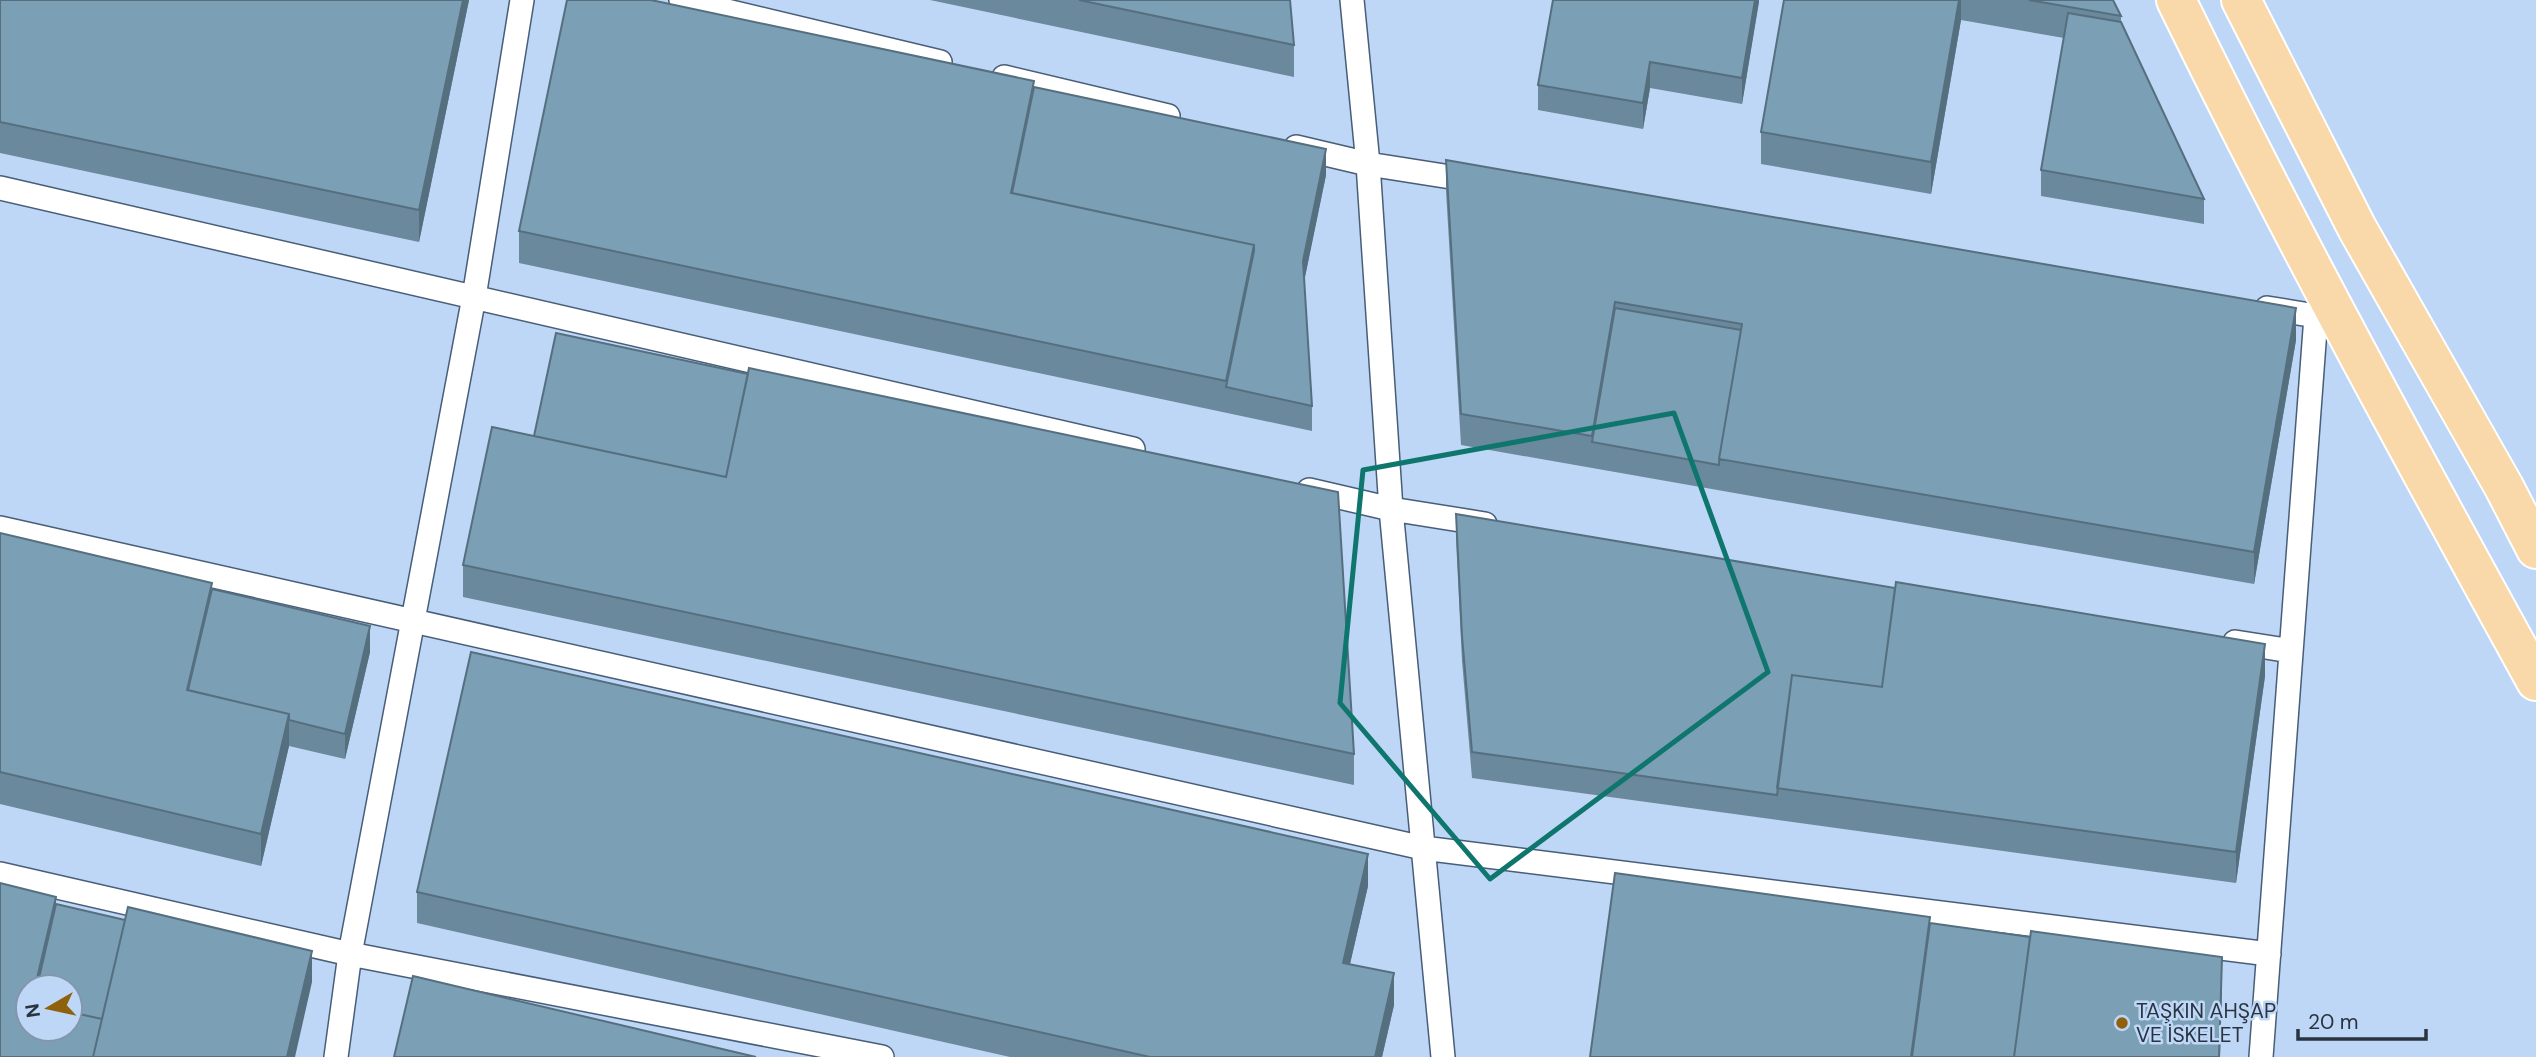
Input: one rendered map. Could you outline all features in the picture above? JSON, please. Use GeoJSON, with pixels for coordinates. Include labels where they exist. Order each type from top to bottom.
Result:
{"type":"FeatureCollection","features":[{"type":"Feature","properties":{"kind":"main road"},"geometry":{"type":"LineString","coordinates":[[2176,0],[2326,313],[2536,681]]}},
{"type":"Feature","properties":{"kind":"main road"},"geometry":{"type":"LineString","coordinates":[[2241,0],[2357,228],[2504,487],[2536,549]]}},
{"type":"Feature","properties":{"kind":"lane"},"geometry":{"type":"LineString","coordinates":[[337,1057],[350,954],[474,298],[522,0]]}},
{"type":"Feature","properties":{"kind":"lane"},"geometry":{"type":"LineString","coordinates":[[681,0],[1193,122]]}},
{"type":"Feature","properties":{"kind":"lane"},"geometry":{"type":"LineString","coordinates":[[1352,0],[1368,164],[1391,509],[1443,1057]]}},
{"type":"Feature","properties":{"kind":"lane"},"geometry":{"type":"LineString","coordinates":[[1274,142],[1368,164],[1492,184]]}},
{"type":"Feature","properties":{"kind":"lane"},"geometry":{"type":"LineString","coordinates":[[0,188],[1148,453]]}},
{"type":"Feature","properties":{"kind":"lane"},"geometry":{"type":"LineString","coordinates":[[2248,305],[2326,313],[2291,651],[2261,1057]]}},
{"type":"Feature","properties":{"kind":"lane"},"geometry":{"type":"LineString","coordinates":[[1283,484],[1391,509],[1500,526]]}},
{"type":"Feature","properties":{"kind":"lane"},"geometry":{"type":"LineString","coordinates":[[0,528],[1423,848],[2269,954]]}},
{"type":"Feature","properties":{"kind":"lane"},"geometry":{"type":"LineString","coordinates":[[2210,638],[2291,651]]}},
{"type":"Feature","properties":{"kind":"lane"},"geometry":{"type":"LineString","coordinates":[[0,874],[350,954],[882,1057]]}},
{"type":"Feature","properties":{"kind":"highlighted area"},"geometry":{"type":"Polygon","coordinates":[[[1674,413],[1768,672],[1490,879],[1340,703],[1363,470],[1674,413]]]}},
{"type":"Feature","properties":{"kind":"building"},"geometry":{"type":"Polygon","coordinates":[[[0,0],[463,0],[419,210],[0,122],[0,0]]]}},
{"type":"Feature","properties":{"kind":"building"},"geometry":{"type":"Polygon","coordinates":[[[567,0],[651,0],[1034,81],[1011,193],[1254,245],[1226,381],[519,231],[567,0]]]}},
{"type":"Feature","properties":{"kind":"building"},"geometry":{"type":"Polygon","coordinates":[[[1079,0],[1290,0],[1294,45],[1079,0]]]}},
{"type":"Feature","properties":{"kind":"building"},"geometry":{"type":"Polygon","coordinates":[[[1553,0],[1755,0],[1742,78],[1650,62],[1643,103],[1538,85],[1553,0]]]}},
{"type":"Feature","properties":{"kind":"building"},"geometry":{"type":"Polygon","coordinates":[[[1784,0],[1959,0],[1931,162],[1761,132],[1784,0]]]}},
{"type":"Feature","properties":{"kind":"building"},"geometry":{"type":"Polygon","coordinates":[[[2029,0],[2113,0],[2121,16],[2029,0]]]}},
{"type":"Feature","properties":{"kind":"building"},"geometry":{"type":"Polygon","coordinates":[[[2068,13],[2121,22],[2204,199],[2041,170],[2068,13]]]}},
{"type":"Feature","properties":{"kind":"building"},"geometry":{"type":"Polygon","coordinates":[[[1034,87],[1326,149],[1303,261],[1312,406],[1226,387],[1254,245],[1012,193],[1034,87]]]}},
{"type":"Feature","properties":{"kind":"building"},"geometry":{"type":"Polygon","coordinates":[[[1446,160],[2296,308],[2254,552],[1719,459],[1742,324],[1615,302],[1592,436],[1461,414],[1446,160]]]}},
{"type":"Feature","properties":{"kind":"building"},"geometry":{"type":"Polygon","coordinates":[[[1615,308],[1741,330],[1719,465],[1592,442],[1615,308]]]}},
{"type":"Feature","properties":{"kind":"building"},"geometry":{"type":"Polygon","coordinates":[[[556,333],[748,374],[726,477],[534,436],[556,333]]]}},
{"type":"Feature","properties":{"kind":"building"},"geometry":{"type":"Polygon","coordinates":[[[749,368],[1338,492],[1354,754],[463,565],[492,427],[726,477],[749,368]]]}},
{"type":"Feature","properties":{"kind":"building"},"geometry":{"type":"Polygon","coordinates":[[[1456,514],[1895,588],[1882,687],[1792,675],[1777,795],[1472,752],[1462,636],[1456,514]]]}},
{"type":"Feature","properties":{"kind":"building"},"geometry":{"type":"Polygon","coordinates":[[[0,533],[212,583],[187,690],[289,714],[261,834],[0,772],[0,533]]]}},
{"type":"Feature","properties":{"kind":"building"},"geometry":{"type":"Polygon","coordinates":[[[1896,582],[2265,644],[2236,852],[1777,788],[1792,675],[1882,687],[1896,582]]]}},
{"type":"Feature","properties":{"kind":"building"},"geometry":{"type":"Polygon","coordinates":[[[212,589],[370,626],[345,734],[289,720],[289,714],[188,690],[212,589]]]}},
{"type":"Feature","properties":{"kind":"building"},"geometry":{"type":"Polygon","coordinates":[[[471,652],[1368,854],[1343,963],[1394,973],[1375,1057],[1150,1057],[417,892],[471,652]]]}},
{"type":"Feature","properties":{"kind":"building"},"geometry":{"type":"Polygon","coordinates":[[[1615,873],[1930,917],[1911,1057],[1590,1057],[1615,873]]]}},
{"type":"Feature","properties":{"kind":"building"},"geometry":{"type":"Polygon","coordinates":[[[0,883],[56,897],[38,973],[14,973],[14,1043],[84,1043],[84,1015],[102,1019],[93,1057],[0,1057],[0,883]]]}},
{"type":"Feature","properties":{"kind":"building"},"geometry":{"type":"Polygon","coordinates":[[[56,904],[125,920],[102,1019],[84,1015],[84,973],[40,973],[56,904]]]}},
{"type":"Feature","properties":{"kind":"building"},"geometry":{"type":"Polygon","coordinates":[[[128,907],[312,951],[287,1057],[93,1057],[128,907]]]}},
{"type":"Feature","properties":{"kind":"building"},"geometry":{"type":"Polygon","coordinates":[[[1930,923],[2030,937],[2014,1057],[1912,1057],[1930,923]]]}},
{"type":"Feature","properties":{"kind":"building","name":"TAŞKIN AHŞAP VE İSKELET"},"geometry":{"type":"Polygon","coordinates":[[[2031,931],[2222,957],[2219,1057],[2014,1057],[2031,931]]]}},
{"type":"Feature","properties":{"kind":"building"},"geometry":{"type":"Polygon","coordinates":[[[413,976],[756,1057],[394,1057],[413,976]]]}},
{"type":"Feature","properties":{"kind":"place","name":"TAŞKIN AHŞAP VE İSKELET"},"geometry":{"type":"Point","coordinates":[2122,1023]}}]}
